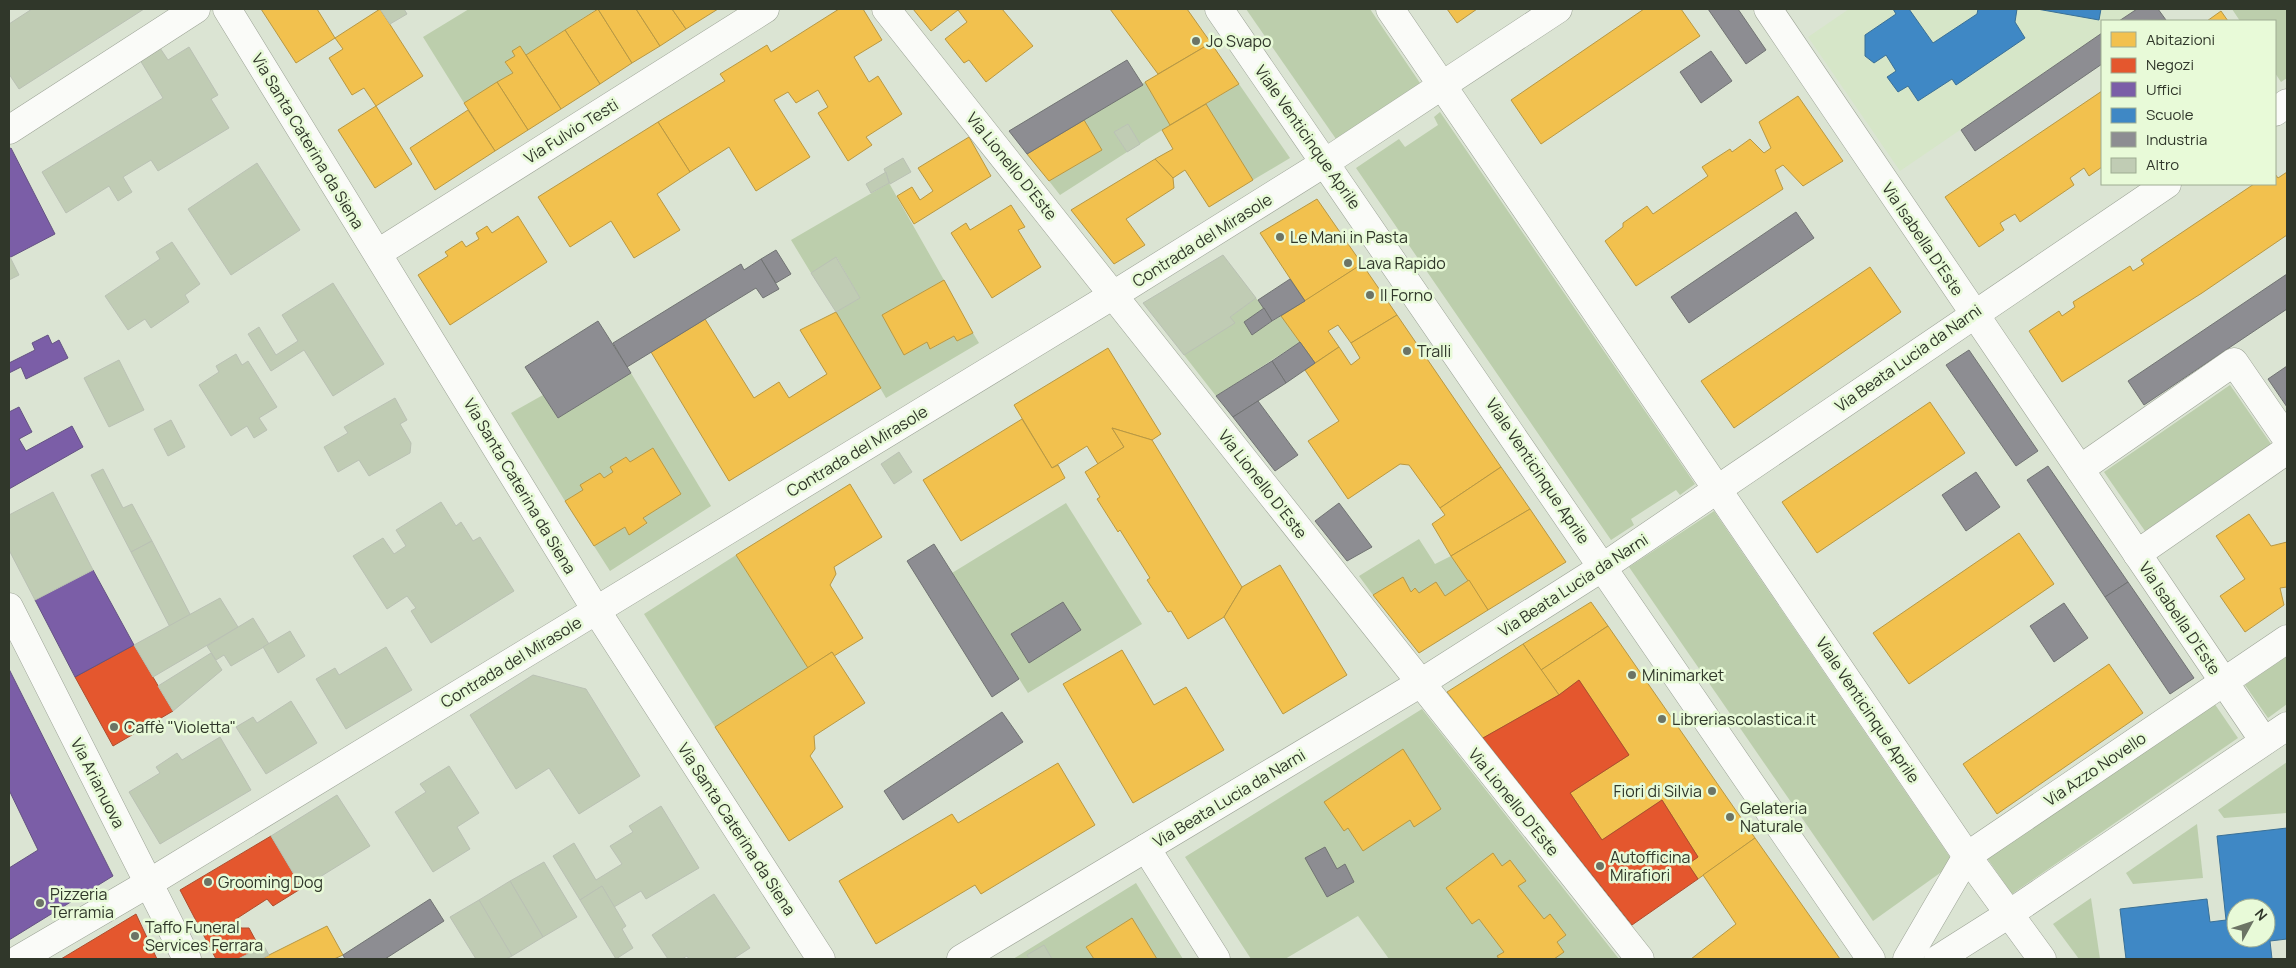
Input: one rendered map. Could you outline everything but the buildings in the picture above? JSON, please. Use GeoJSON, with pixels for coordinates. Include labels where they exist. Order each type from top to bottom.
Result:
{"type":"FeatureCollection","features":[{"type":"Feature","properties":{"kind":"street"},"geometry":{"type":"LineString","coordinates":[[9,130],[196,9]]}},
{"type":"Feature","properties":{"kind":"street","name":"Via Santa Caterina da Siena"},"geometry":{"type":"LineString","coordinates":[[227,9],[596,610],[820,959]]}},
{"type":"Feature","properties":{"kind":"street","name":"Via Fulvio Testi"},"geometry":{"type":"LineString","coordinates":[[378,253],[765,9]]}},
{"type":"Feature","properties":{"kind":"street","name":"Via Lionello D'Este"},"geometry":{"type":"LineString","coordinates":[[886,9],[1115,294],[1419,684],[1640,959]]}},
{"type":"Feature","properties":{"kind":"street","name":"Viale Venticinque Aprile"},"geometry":{"type":"LineString","coordinates":[[1220,9],[1871,959]]}},
{"type":"Feature","properties":{"kind":"street","name":"Viale Venticinque Aprile"},"geometry":{"type":"LineString","coordinates":[[1390,9],[1967,856],[2042,959]]}},
{"type":"Feature","properties":{"kind":"street","name":"Contrada del Mirasole"},"geometry":{"type":"LineString","coordinates":[[19,959],[149,883],[1115,294],[1443,87],[1558,9]]}},
{"type":"Feature","properties":{"kind":"street","name":"Via Isabella D'Este"},"geometry":{"type":"LineString","coordinates":[[1768,9],[2224,682]]}},
{"type":"Feature","properties":{"kind":"street"},"geometry":{"type":"LineString","coordinates":[[2276,111],[2287,103]]}},
{"type":"Feature","properties":{"kind":"street","name":"Via Beata Lucia da Narni"},"geometry":{"type":"LineString","coordinates":[[961,959],[1419,684],[1603,566],[1718,491],[1974,313],[2166,185]]}},
{"type":"Feature","properties":{"kind":"street"},"geometry":{"type":"LineString","coordinates":[[2080,469],[2234,362],[2287,439]]}},
{"type":"Feature","properties":{"kind":"street","name":"Via Isabella D'Este"},"geometry":{"type":"LineString","coordinates":[[2137,554],[2287,450]]}},
{"type":"Feature","properties":{"kind":"street","name":"Via Arianuova"},"geometry":{"type":"LineString","coordinates":[[9,607],[187,959]]}},
{"type":"Feature","properties":{"kind":"street","name":"Via Azzo Novello"},"geometry":{"type":"LineString","coordinates":[[1967,856],[2287,639]]}},
{"type":"Feature","properties":{"kind":"street"},"geometry":{"type":"LineString","coordinates":[[2224,682],[2264,741]]}},
{"type":"Feature","properties":{"kind":"street"},"geometry":{"type":"LineString","coordinates":[[1938,959],[2010,914],[2287,726]]}},
{"type":"Feature","properties":{"kind":"street"},"geometry":{"type":"LineString","coordinates":[[1146,848],[1216,959]]}},
{"type":"Feature","properties":{"kind":"street"},"geometry":{"type":"LineString","coordinates":[[1908,959],[1967,856]]}},
{"type":"Feature","properties":{"kind":"shaded area"},"geometry":{"type":"Polygon","coordinates":[[[469,9],[597,9],[526,55],[513,51],[515,56],[505,63],[513,73],[464,103],[423,37],[469,9]]]}},
{"type":"Feature","properties":{"kind":"shaded area"},"geometry":{"type":"Polygon","coordinates":[[[1246,9],[1370,9],[1420,83],[1336,139],[1246,9]]]}},
{"type":"Feature","properties":{"kind":"shaded area"},"geometry":{"type":"Polygon","coordinates":[[[1849,9],[2137,9],[2120,20],[2101,20],[2101,34],[1900,171],[1808,37],[1849,9]]]}},
{"type":"Feature","properties":{"kind":"shaded area"},"geometry":{"type":"Polygon","coordinates":[[[2232,9],[2287,9],[2287,78],[2281,82],[2276,74],[2276,20],[2239,20],[2232,9]]]}},
{"type":"Feature","properties":{"kind":"shaded area"},"geometry":{"type":"Polygon","coordinates":[[[1145,82],[1170,125],[1140,144],[1128,124],[1114,132],[1127,152],[1060,195],[1049,181],[1102,150],[1084,120],[1145,82]]]}},
{"type":"Feature","properties":{"kind":"shaded area"},"geometry":{"type":"Polygon","coordinates":[[[1239,84],[1290,158],[1253,180],[1206,104],[1239,84]]]}},
{"type":"Feature","properties":{"kind":"shaded area"},"geometry":{"type":"Polygon","coordinates":[[[1440,112],[1695,484],[1680,495],[1676,490],[1631,519],[1634,525],[1611,540],[1356,168],[1399,139],[1405,147],[1438,125],[1434,117],[1440,112]]]}},
{"type":"Feature","properties":{"kind":"shaded area"},"geometry":{"type":"Polygon","coordinates":[[[889,183],[944,280],[882,315],[904,355],[927,342],[931,349],[954,336],[957,341],[973,333],[979,343],[886,398],[836,312],[860,298],[837,258],[811,273],[791,240],[889,183]]]}},
{"type":"Feature","properties":{"kind":"shaded area"},"geometry":{"type":"Polygon","coordinates":[[[1256,298],[1264,308],[1244,322],[1252,334],[1281,316],[1300,342],[1216,396],[1184,355],[1256,298]]]}},
{"type":"Feature","properties":{"kind":"shaded area"},"geometry":{"type":"Polygon","coordinates":[[[631,373],[711,506],[610,571],[594,546],[625,527],[629,534],[647,524],[643,518],[681,494],[653,448],[630,462],[625,457],[610,467],[613,472],[604,478],[600,473],[581,485],[583,490],[565,501],[511,413],[543,395],[558,418],[631,373]]]}},
{"type":"Feature","properties":{"kind":"shaded area"},"geometry":{"type":"Polygon","coordinates":[[[2230,385],[2271,444],[2145,531],[2104,472],[2230,385]]]}},
{"type":"Feature","properties":{"kind":"shaded area"},"geometry":{"type":"Polygon","coordinates":[[[1066,503],[1142,624],[1028,693],[952,573],[1066,503]]]}},
{"type":"Feature","properties":{"kind":"shaded area"},"geometry":{"type":"Polygon","coordinates":[[[1714,511],[1954,863],[1873,921],[1629,567],[1714,511]]]}},
{"type":"Feature","properties":{"kind":"shaded area"},"geometry":{"type":"Polygon","coordinates":[[[1419,539],[1435,564],[1451,556],[1469,580],[1445,596],[1436,582],[1419,593],[1415,589],[1411,592],[1403,577],[1373,595],[1359,576],[1419,539]]]}},
{"type":"Feature","properties":{"kind":"shaded area"},"geometry":{"type":"Polygon","coordinates":[[[736,555],[808,668],[715,727],[644,614],[736,555]]]}},
{"type":"Feature","properties":{"kind":"shaded area"},"geometry":{"type":"Polygon","coordinates":[[[2287,656],[2287,704],[2268,718],[2245,685],[2287,656]]]}},
{"type":"Feature","properties":{"kind":"shaded area"},"geometry":{"type":"Polygon","coordinates":[[[2214,703],[2238,738],[2012,894],[1987,858],[2214,703]]]}},
{"type":"Feature","properties":{"kind":"shaded area"},"geometry":{"type":"Polygon","coordinates":[[[1422,709],[1619,959],[1389,959],[1358,916],[1285,959],[1251,959],[1185,857],[1422,709]]]}},
{"type":"Feature","properties":{"kind":"shaded area"},"geometry":{"type":"Polygon","coordinates":[[[2287,762],[2287,813],[2224,818],[2218,810],[2287,762]]]}},
{"type":"Feature","properties":{"kind":"shaded area"},"geometry":{"type":"Polygon","coordinates":[[[2197,824],[2203,878],[2133,884],[2126,873],[2197,824]]]}},
{"type":"Feature","properties":{"kind":"shaded area"},"geometry":{"type":"Polygon","coordinates":[[[1136,883],[1183,959],[1157,959],[1132,918],[1086,948],[1094,959],[1052,959],[1044,946],[1027,955],[1030,959],[1013,959],[1136,883]]]}},
{"type":"Feature","properties":{"kind":"shaded area"},"geometry":{"type":"Polygon","coordinates":[[[2091,898],[2100,959],[2079,959],[2053,924],[2091,898]]]}},
{"type":"Feature","properties":{"kind":"place","name":"Jo Svapo"},"geometry":{"type":"Point","coordinates":[1196,41]}},
{"type":"Feature","properties":{"kind":"place","name":"Le Mani in Pasta"},"geometry":{"type":"Point","coordinates":[1280,237]}},
{"type":"Feature","properties":{"kind":"place","name":"Lava Rapido"},"geometry":{"type":"Point","coordinates":[1348,263]}},
{"type":"Feature","properties":{"kind":"place","name":"Il Forno"},"geometry":{"type":"Point","coordinates":[1370,295]}},
{"type":"Feature","properties":{"kind":"place","name":"Tralli"},"geometry":{"type":"Point","coordinates":[1407,351]}},
{"type":"Feature","properties":{"kind":"place","name":"Minimarket"},"geometry":{"type":"Point","coordinates":[1632,675]}},
{"type":"Feature","properties":{"kind":"place","name":"Libreriascolastica.it"},"geometry":{"type":"Point","coordinates":[1662,719]}},
{"type":"Feature","properties":{"kind":"place","name":"Caffè \"Violetta\""},"geometry":{"type":"Point","coordinates":[114,727]}},
{"type":"Feature","properties":{"kind":"place","name":"Fiori di Silvia"},"geometry":{"type":"Point","coordinates":[1712,791]}},
{"type":"Feature","properties":{"kind":"place","name":"Gelateria Naturale"},"geometry":{"type":"Point","coordinates":[1730,817]}},
{"type":"Feature","properties":{"kind":"place","name":"Autofficina Mirafiori"},"geometry":{"type":"Point","coordinates":[1600,866]}},
{"type":"Feature","properties":{"kind":"place","name":"Grooming Dog"},"geometry":{"type":"Point","coordinates":[208,882]}},
{"type":"Feature","properties":{"kind":"place","name":"Pizzeria Terramia"},"geometry":{"type":"Point","coordinates":[40,903]}},
{"type":"Feature","properties":{"kind":"place","name":"Taffo Funeral Services Ferrara"},"geometry":{"type":"Point","coordinates":[135,936]}}]}
